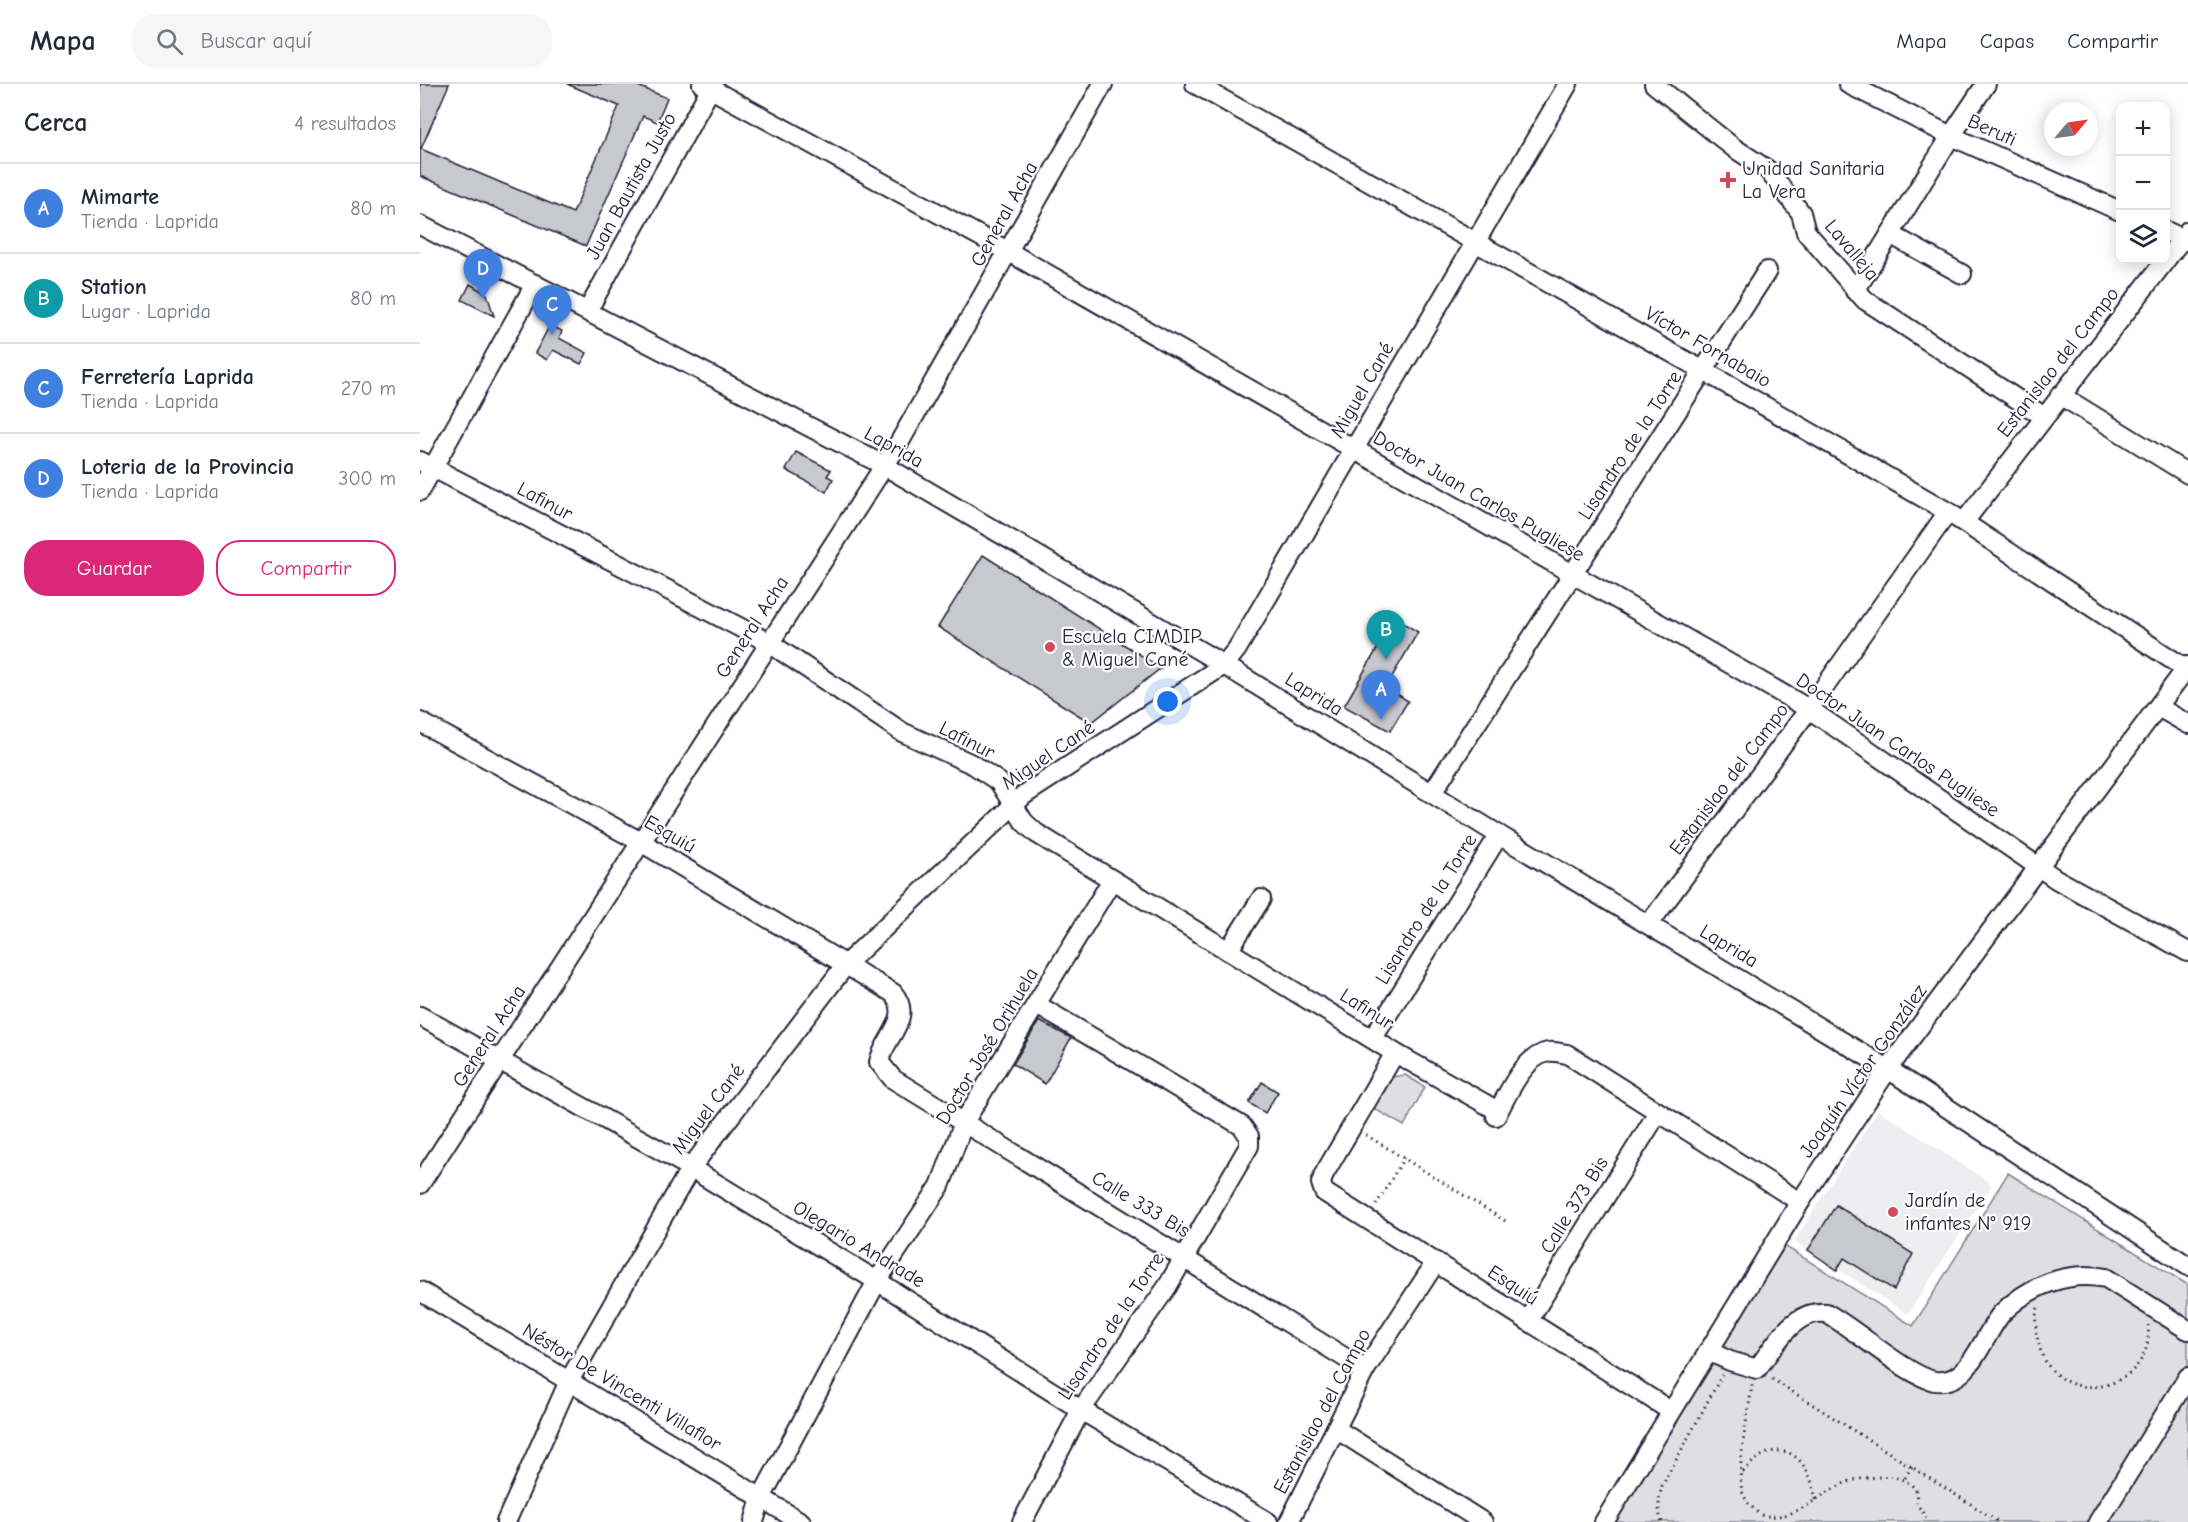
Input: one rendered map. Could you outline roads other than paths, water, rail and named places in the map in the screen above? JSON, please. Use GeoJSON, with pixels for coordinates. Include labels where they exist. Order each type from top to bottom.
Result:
{"type":"FeatureCollection","features":[{"type":"Feature","properties":{"kind":"street","name":"General Acha"},"geometry":{"type":"LineString","coordinates":[[420,1184],[768,642],[885,466],[1103,84]]}},
{"type":"Feature","properties":{"kind":"street","name":"Víctor Fornabaio"},"geometry":{"type":"LineString","coordinates":[[1195,84],[1704,371],[1956,517],[2187,667]]}},
{"type":"Feature","properties":{"kind":"street","name":"Miguel Cané"},"geometry":{"type":"LineString","coordinates":[[506,1522],[569,1381],[690,1169],[847,963],[1013,804],[1224,665],[1237,649],[1568,84]]}},
{"type":"Feature","properties":{"kind":"street","name":"Lavalleja"},"geometry":{"type":"LineString","coordinates":[[1654,84],[1734,148],[1768,170],[1801,213],[1806,232],[1855,291],[2043,416]]}},
{"type":"Feature","properties":{"kind":"street","name":"Beruti"},"geometry":{"type":"LineString","coordinates":[[1848,84],[1950,136],[2119,210]]}},
{"type":"Feature","properties":{"kind":"street"},"geometry":{"type":"LineString","coordinates":[[1855,291],[1950,136],[1986,84]]}},
{"type":"Feature","properties":{"kind":"street","name":"Doctor Juan Carlos Pugliese"},"geometry":{"type":"LineString","coordinates":[[708,85],[1009,252],[1572,576],[1809,709],[2038,866],[2188,952]]}},
{"type":"Feature","properties":{"kind":"street","name":"Juan Bautista Justo"},"geometry":{"type":"LineString","coordinates":[[588,310],[708,85]]}},
{"type":"Feature","properties":{"kind":"street","name":"Laprida"},"geometry":{"type":"LineString","coordinates":[[420,225],[588,310],[885,466],[1224,665],[1498,835],[1888,1069],[2188,1266]]}},
{"type":"Feature","properties":{"kind":"street"},"geometry":{"type":"LineString","coordinates":[[2170,232],[2186,237]]}},
{"type":"Feature","properties":{"kind":"street"},"geometry":{"type":"LineString","coordinates":[[1890,234],[1962,274]]}},
{"type":"Feature","properties":{"kind":"street","name":"Estanislao del Campo"},"geometry":{"type":"LineString","coordinates":[[1649,924],[1956,517],[2043,416],[2186,237]]}},
{"type":"Feature","properties":{"kind":"street","name":"Lisandro de la Torre"},"geometry":{"type":"LineString","coordinates":[[1432,793],[1767,271]]}},
{"type":"Feature","properties":{"kind":"street"},"geometry":{"type":"LineString","coordinates":[[420,491],[427,464],[536,284]]}},
{"type":"Feature","properties":{"kind":"street"},"geometry":{"type":"LineString","coordinates":[[2060,395],[2188,474]]}},
{"type":"Feature","properties":{"kind":"street","name":"Lafinur"},"geometry":{"type":"LineString","coordinates":[[427,464],[768,642],[902,732],[974,765],[999,782],[1024,822],[1036,833],[1497,1113],[1529,1062],[1537,1055],[1551,1051],[1567,1054],[1657,1113]]}},
{"type":"Feature","properties":{"kind":"street","name":"Joaquín Víctor González"},"geometry":{"type":"LineString","coordinates":[[1604,1522],[1800,1202],[1888,1069],[2187,667]]}},
{"type":"Feature","properties":{"kind":"street"},"geometry":{"type":"LineString","coordinates":[[2158,707],[2188,723]]}},
{"type":"Feature","properties":{"kind":"street","name":"Esquiú"},"geometry":{"type":"LineString","coordinates":[[420,722],[641,842],[847,963],[893,993],[902,1005],[903,1013],[882,1050],[879,1062],[892,1079]]}},
{"type":"Feature","properties":{"kind":"street","name":"Lisandro de la Torre"},"geometry":{"type":"LineString","coordinates":[[1373,1038],[1498,835]]}},
{"type":"Feature","properties":{"kind":"street","name":"Doctor José Orihuela"},"geometry":{"type":"LineString","coordinates":[[754,1522],[761,1498],[877,1281],[940,1186],[964,1122],[1112,880]]}},
{"type":"Feature","properties":{"kind":"street"},"geometry":{"type":"LineString","coordinates":[[1228,951],[1261,899]]}},
{"type":"Feature","properties":{"kind":"street","name":"Lisandro de la Torre"},"geometry":{"type":"LineString","coordinates":[[1022,1522],[1081,1410],[1167,1287],[1249,1146],[1249,1136],[1242,1126],[1036,1005]]}},
{"type":"Feature","properties":{"kind":"street","name":"Olegario Andrade"},"geometry":{"type":"LineString","coordinates":[[420,1016],[690,1169],[877,1281],[1081,1410],[1268,1522]]}},
{"type":"Feature","properties":{"kind":"street","name":"Esquiú"},"geometry":{"type":"LineString","coordinates":[[1395,1053],[1324,1174],[1322,1183],[1324,1192],[1671,1411]]}},
{"type":"Feature","properties":{"kind":"street","name":"Calle 333 Bis"},"geometry":{"type":"LineString","coordinates":[[892,1079],[1185,1257],[1365,1371]]}},
{"type":"Feature","properties":{"kind":"street"},"geometry":{"type":"LineString","coordinates":[[1657,1113],[1800,1202]]}},
{"type":"Feature","properties":{"kind":"street","name":"Calle 373 Bis"},"geometry":{"type":"LineString","coordinates":[[1528,1321],[1657,1113]]}},
{"type":"Feature","properties":{"kind":"street","name":"Estanislao del Campo"},"geometry":{"type":"LineString","coordinates":[[1289,1522],[1365,1371],[1436,1262]]}},
{"type":"Feature","properties":{"kind":"street"},"geometry":{"type":"LineString","coordinates":[[1708,1351],[1757,1370],[1793,1323],[1815,1312],[1837,1319],[1923,1377],[1936,1381],[1947,1380],[1962,1373],[2001,1315],[2034,1288],[2067,1277],[2092,1275],[2106,1278],[2188,1330]]}},
{"type":"Feature","properties":{"kind":"street","name":"Néstor De Vincenti Villaflor"},"geometry":{"type":"LineString","coordinates":[[420,1292],[801,1522]]}},
{"type":"Feature","properties":{"kind":"street"},"geometry":{"type":"LineString","coordinates":[[2098,1522],[2188,1377]]}},
{"type":"Feature","properties":{"kind":"street"},"geometry":{"type":"LineString","coordinates":[[1336,1429],[1483,1522]]}},
{"type":"Feature","properties":{"kind":"place","name":"Unidad Sanitaria La Vera"},"geometry":{"type":"Point","coordinates":[1728,180]}},
{"type":"Feature","properties":{"kind":"place","name":"Loteria de la Provincia"},"geometry":{"type":"Point","coordinates":[483,299]}},
{"type":"Feature","properties":{"kind":"place","name":"Ferretería Laprida"},"geometry":{"type":"Point","coordinates":[552,335]}},
{"type":"Feature","properties":{"kind":"place","name":"Escuela CIMDIP & Miguel Cané"},"geometry":{"type":"Point","coordinates":[1050,647]}},
{"type":"Feature","properties":{"kind":"place","name":"Station"},"geometry":{"type":"Point","coordinates":[1386,660]}},
{"type":"Feature","properties":{"kind":"place","name":"Mimarte"},"geometry":{"type":"Point","coordinates":[1381,720]}},
{"type":"Feature","properties":{"kind":"place","name":"Jardín de infantes N° 919"},"geometry":{"type":"Point","coordinates":[1893,1212]}}]}
